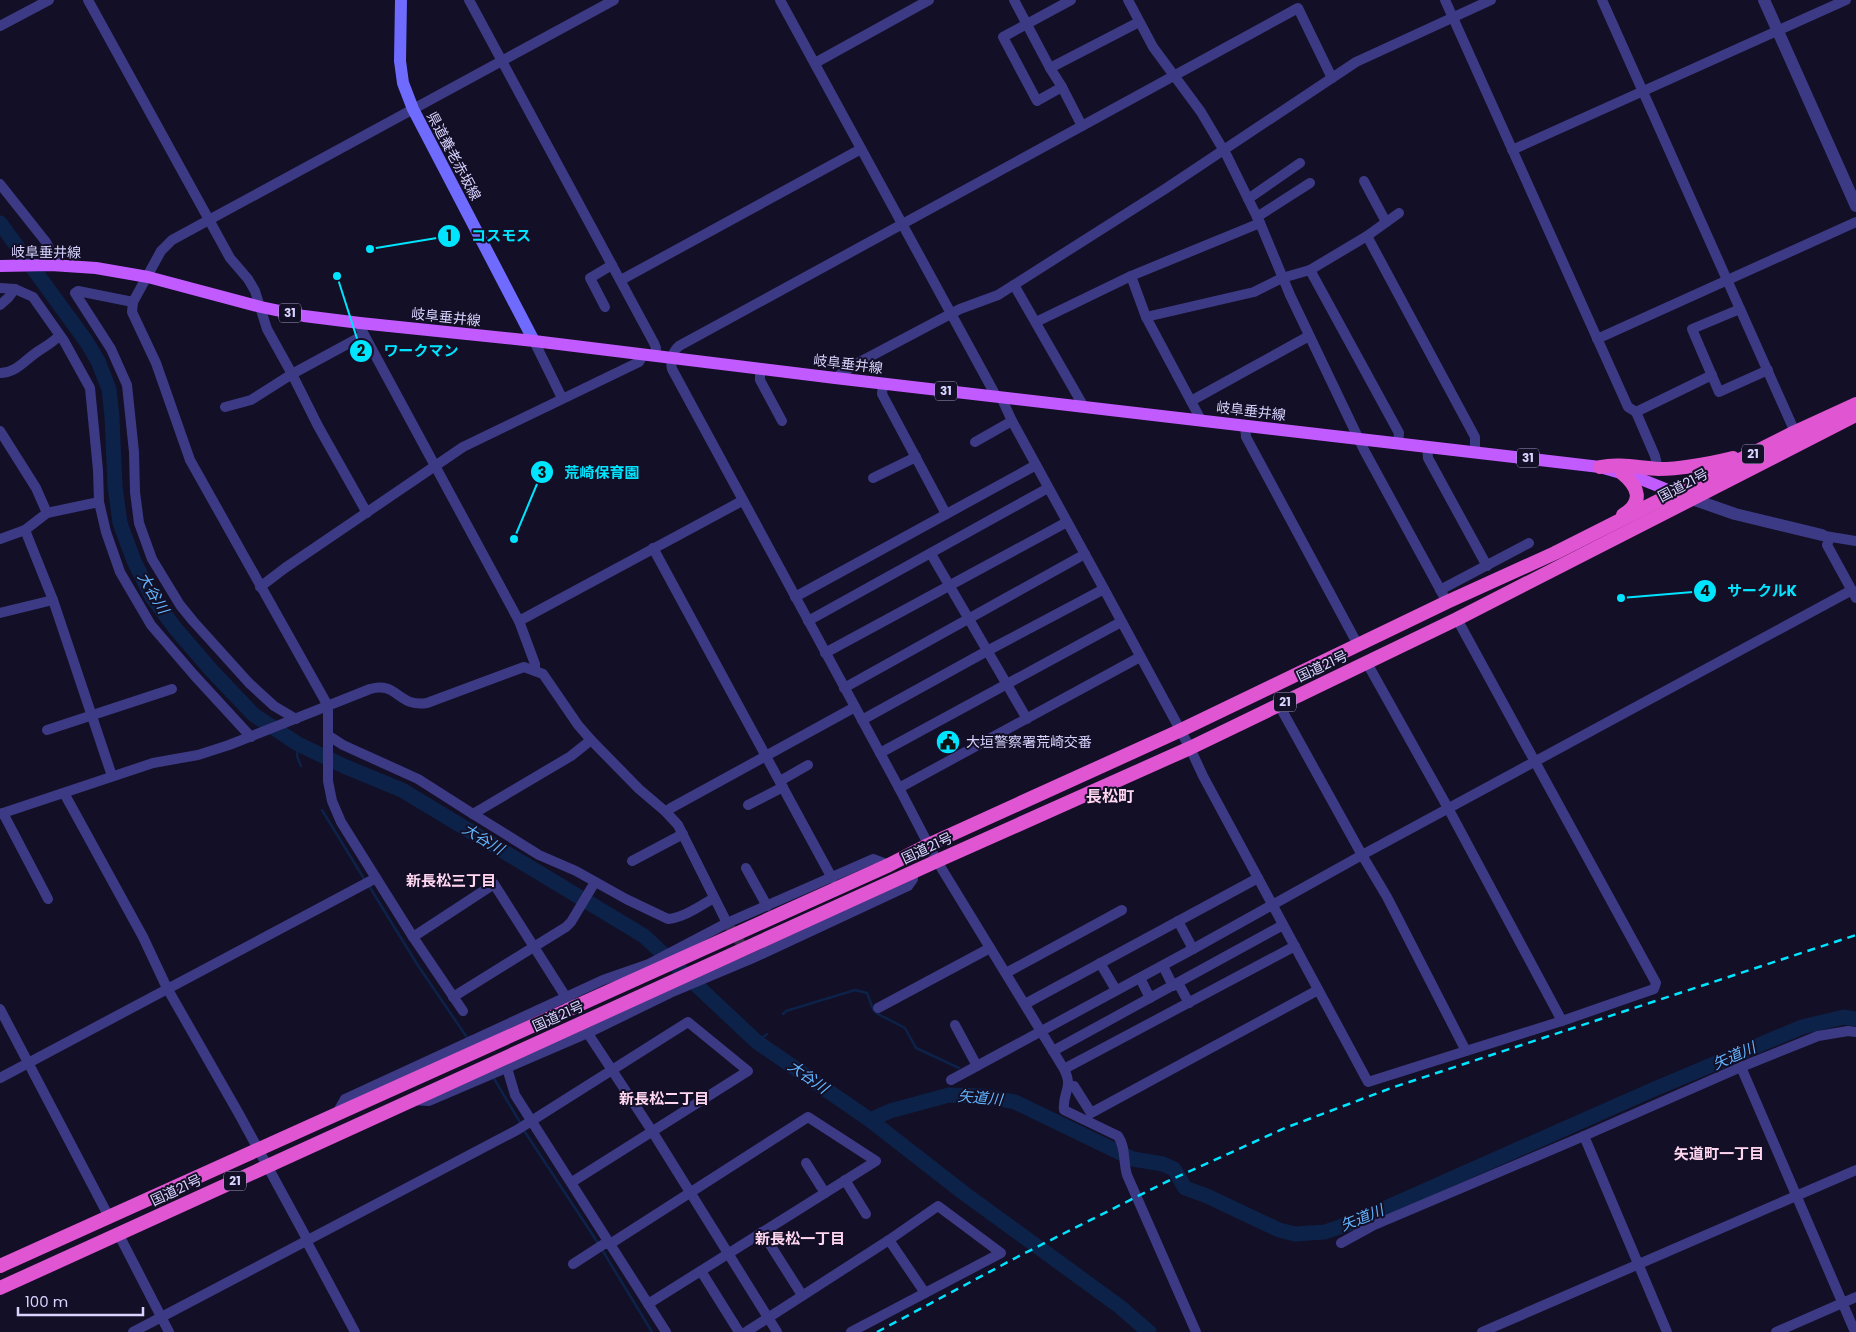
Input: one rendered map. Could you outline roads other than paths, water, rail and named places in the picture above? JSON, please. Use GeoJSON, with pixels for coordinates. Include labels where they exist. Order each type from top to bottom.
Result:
{"type":"FeatureCollection","features":[{"type":"Feature","properties":{"kind":"highway","name":"国道21号"},"geometry":{"type":"LineString","coordinates":[[0,1266],[459,1058],[479,1044],[690,949],[889,865],[928,845],[1179,731],[1358,645],[1444,596],[1555,553],[1795,432],[1856,404]]}},
{"type":"Feature","properties":{"kind":"highway","name":"国道21号"},"geometry":{"type":"LineString","coordinates":[[0,1288],[412,1100],[469,1075],[500,1066],[670,989],[937,861],[1190,748],[1457,619],[1856,415]]}},
{"type":"Feature","properties":{"kind":"highway","name":"21"},"geometry":{"type":"LineString","coordinates":[[1600,467],[1613,464],[1658,469],[1707,464],[1736,457],[1774,443]]}},
{"type":"Feature","properties":{"kind":"highway","name":"21"},"geometry":{"type":"LineString","coordinates":[[1555,553],[1580,536],[1630,510],[1636,503],[1636,489],[1633,482],[1622,473]]}},
{"type":"Feature","properties":{"kind":"main road","name":"県道養老赤坂線"},"geometry":{"type":"LineString","coordinates":[[401,0],[400,61],[412,109],[534,341]]}},
{"type":"Feature","properties":{"kind":"main road","name":"岐阜垂井線"},"geometry":{"type":"LineString","coordinates":[[1,266],[54,265],[96,268],[148,277],[261,307],[362,329],[534,341],[883,384],[1398,442],[1600,467],[1622,473],[1692,499]]}},
{"type":"Feature","properties":{"kind":"street"},"geometry":{"type":"LineString","coordinates":[[0,26],[48,0]]}},
{"type":"Feature","properties":{"kind":"street"},"geometry":{"type":"LineString","coordinates":[[88,0],[230,258],[248,279],[255,291],[267,329],[318,426],[367,513]]}},
{"type":"Feature","properties":{"kind":"street"},"geometry":{"type":"LineString","coordinates":[[260,588],[285,568],[477,439],[639,362],[649,356],[656,348],[469,0]]}},
{"type":"Feature","properties":{"kind":"street"},"geometry":{"type":"LineString","coordinates":[[463,1011],[413,937],[341,822],[332,801],[329,777],[328,706],[260,588],[190,460],[156,364],[132,312],[133,302],[161,251],[172,240],[614,0]]}},
{"type":"Feature","properties":{"kind":"street"},"geometry":{"type":"LineString","coordinates":[[780,0],[950,314],[998,396],[1085,554],[1368,1082],[1562,1021],[1654,989],[1656,983],[1457,619]]}},
{"type":"Feature","properties":{"kind":"street"},"geometry":{"type":"LineString","coordinates":[[815,63],[929,0]]}},
{"type":"Feature","properties":{"kind":"street"},"geometry":{"type":"LineString","coordinates":[[1014,0],[1082,126]]}},
{"type":"Feature","properties":{"kind":"street"},"geometry":{"type":"LineString","coordinates":[[1062,87],[1037,102],[1003,36],[1071,0]]}},
{"type":"Feature","properties":{"kind":"street"},"geometry":{"type":"LineString","coordinates":[[1128,0],[1153,47],[1201,112],[1227,156],[1258,220],[1309,336],[1359,438],[1444,596],[1487,566],[1529,543]]}},
{"type":"Feature","properties":{"kind":"street"},"geometry":{"type":"LineString","coordinates":[[1445,0],[1628,407],[1636,412],[1655,456],[1658,469]]}},
{"type":"Feature","properties":{"kind":"street"},"geometry":{"type":"LineString","coordinates":[[835,378],[854,365],[960,308],[998,295],[1165,189],[1356,62],[1491,0]]}},
{"type":"Feature","properties":{"kind":"street"},"geometry":{"type":"LineString","coordinates":[[1602,0],[1795,432]]}},
{"type":"Feature","properties":{"kind":"street"},"geometry":{"type":"LineString","coordinates":[[1764,0],[1856,206]]}},
{"type":"Feature","properties":{"kind":"street"},"geometry":{"type":"LineString","coordinates":[[1512,150],[1846,0]]}},
{"type":"Feature","properties":{"kind":"street"},"geometry":{"type":"LineString","coordinates":[[1196,1332],[1130,1182],[1124,1166],[1123,1142],[1118,1136],[1064,1110],[1063,1102],[1069,1086],[1069,1079],[1064,1069],[928,845],[899,788],[672,370],[672,358],[674,350],[679,346],[1298,8],[1332,78]]}},
{"type":"Feature","properties":{"kind":"street"},"geometry":{"type":"LineString","coordinates":[[1050,68],[1139,22]]}},
{"type":"Feature","properties":{"kind":"street"},"geometry":{"type":"LineString","coordinates":[[621,280],[861,149]]}},
{"type":"Feature","properties":{"kind":"street"},"geometry":{"type":"LineString","coordinates":[[1248,199],[1300,163]]}},
{"type":"Feature","properties":{"kind":"street"},"geometry":{"type":"LineString","coordinates":[[1364,180],[1386,222]]}},
{"type":"Feature","properties":{"kind":"street"},"geometry":{"type":"LineString","coordinates":[[1036,322],[1131,276],[1258,220],[1310,183]]}},
{"type":"Feature","properties":{"kind":"street"},"geometry":{"type":"LineString","coordinates":[[0,184],[46,242],[54,265]]}},
{"type":"Feature","properties":{"kind":"street"},"geometry":{"type":"LineString","coordinates":[[1146,317],[1254,292],[1282,278],[1310,270],[1367,236],[1399,213]]}},
{"type":"Feature","properties":{"kind":"street"},"geometry":{"type":"LineString","coordinates":[[1598,339],[1856,222]]}},
{"type":"Feature","properties":{"kind":"street"},"geometry":{"type":"LineString","coordinates":[[1367,236],[1475,437],[1475,452]]}},
{"type":"Feature","properties":{"kind":"street"},"geometry":{"type":"LineString","coordinates":[[605,307],[590,278],[612,265]]}},
{"type":"Feature","properties":{"kind":"street"},"geometry":{"type":"LineString","coordinates":[[1310,270],[1398,433],[1398,442]]}},
{"type":"Feature","properties":{"kind":"street"},"geometry":{"type":"LineString","coordinates":[[1131,276],[1146,317],[1200,420]]}},
{"type":"Feature","properties":{"kind":"street"},"geometry":{"type":"LineString","coordinates":[[1014,285],[1084,407]]}},
{"type":"Feature","properties":{"kind":"street"},"geometry":{"type":"LineString","coordinates":[[0,288],[15,289],[33,297],[60,336],[90,388],[98,470],[99,502],[106,532],[120,572],[151,625],[194,675],[254,736]]}},
{"type":"Feature","properties":{"kind":"street"},"geometry":{"type":"LineString","coordinates":[[0,305],[15,289]]}},
{"type":"Feature","properties":{"kind":"street"},"geometry":{"type":"LineString","coordinates":[[133,302],[78,291],[75,294],[110,349],[127,385],[134,452],[134,492],[140,523],[152,559],[180,605],[193,622],[249,683],[274,706],[294,720]]}},
{"type":"Feature","properties":{"kind":"street"},"geometry":{"type":"LineString","coordinates":[[1740,309],[1692,329],[1719,392],[1768,370]]}},
{"type":"Feature","properties":{"kind":"street"},"geometry":{"type":"LineString","coordinates":[[225,407],[251,400],[362,329],[429,458],[519,621],[535,664],[535,671]]}},
{"type":"Feature","properties":{"kind":"street"},"geometry":{"type":"LineString","coordinates":[[0,373],[7,373],[16,369],[60,336]]}},
{"type":"Feature","properties":{"kind":"street"},"geometry":{"type":"LineString","coordinates":[[1190,401],[1309,336]]}},
{"type":"Feature","properties":{"kind":"street"},"geometry":{"type":"LineString","coordinates":[[534,341],[562,398]]}},
{"type":"Feature","properties":{"kind":"street"},"geometry":{"type":"LineString","coordinates":[[760,369],[760,380],[782,420]]}},
{"type":"Feature","properties":{"kind":"street"},"geometry":{"type":"LineString","coordinates":[[1636,412],[1712,375]]}},
{"type":"Feature","properties":{"kind":"street"},"geometry":{"type":"LineString","coordinates":[[883,384],[882,394],[946,514]]}},
{"type":"Feature","properties":{"kind":"street"},"geometry":{"type":"LineString","coordinates":[[974,442],[1012,421]]}},
{"type":"Feature","properties":{"kind":"street"},"geometry":{"type":"LineString","coordinates":[[1245,425],[1246,437],[1358,645]]}},
{"type":"Feature","properties":{"kind":"street"},"geometry":{"type":"LineString","coordinates":[[0,431],[36,488],[47,514]]}},
{"type":"Feature","properties":{"kind":"street"},"geometry":{"type":"LineString","coordinates":[[1427,447],[1428,458],[1487,566]]}},
{"type":"Feature","properties":{"kind":"street"},"geometry":{"type":"LineString","coordinates":[[873,478],[916,457]]}},
{"type":"Feature","properties":{"kind":"street"},"geometry":{"type":"LineString","coordinates":[[795,597],[1036,465]]}},
{"type":"Feature","properties":{"kind":"street"},"geometry":{"type":"LineString","coordinates":[[808,621],[1048,488]]}},
{"type":"Feature","properties":{"kind":"street"},"geometry":{"type":"LineString","coordinates":[[1692,499],[1735,514],[1826,536],[1856,541]]}},
{"type":"Feature","properties":{"kind":"street"},"geometry":{"type":"LineString","coordinates":[[519,621],[742,501]]}},
{"type":"Feature","properties":{"kind":"street"},"geometry":{"type":"LineString","coordinates":[[0,539],[25,530],[47,514],[99,502]]}},
{"type":"Feature","properties":{"kind":"street"},"geometry":{"type":"LineString","coordinates":[[825,653],[1067,522]]}},
{"type":"Feature","properties":{"kind":"street"},"geometry":{"type":"LineString","coordinates":[[25,530],[53,600],[112,776]]}},
{"type":"Feature","properties":{"kind":"street"},"geometry":{"type":"LineString","coordinates":[[951,1080],[1163,966],[1448,808],[1854,594],[1827,545],[1826,536]]}},
{"type":"Feature","properties":{"kind":"street"},"geometry":{"type":"LineString","coordinates":[[653,548],[832,878]]}},
{"type":"Feature","properties":{"kind":"street"},"geometry":{"type":"LineString","coordinates":[[931,554],[1027,719]]}},
{"type":"Feature","properties":{"kind":"street"},"geometry":{"type":"LineString","coordinates":[[844,688],[1085,554]]}},
{"type":"Feature","properties":{"kind":"street"},"geometry":{"type":"LineString","coordinates":[[862,720],[987,651],[1104,590]]}},
{"type":"Feature","properties":{"kind":"street"},"geometry":{"type":"LineString","coordinates":[[0,613],[53,600]]}},
{"type":"Feature","properties":{"kind":"street"},"geometry":{"type":"LineString","coordinates":[[880,753],[1121,622]]}},
{"type":"Feature","properties":{"kind":"street"},"geometry":{"type":"LineString","coordinates":[[899,788],[1140,657]]}},
{"type":"Feature","properties":{"kind":"street"},"geometry":{"type":"LineString","coordinates":[[1367,663],[1448,808],[1562,1021]]}},
{"type":"Feature","properties":{"kind":"street"},"geometry":{"type":"LineString","coordinates":[[48,899],[2,814],[153,763],[198,754],[254,736],[380,686],[389,689],[408,702],[422,704],[524,667],[543,674],[578,725],[591,740],[639,789],[666,812],[678,826],[727,923]]}},
{"type":"Feature","properties":{"kind":"street"},"geometry":{"type":"LineString","coordinates":[[47,730],[172,689]]}},
{"type":"Feature","properties":{"kind":"street"},"geometry":{"type":"LineString","coordinates":[[1279,704],[1387,897],[1466,1051]]}},
{"type":"Feature","properties":{"kind":"street"},"geometry":{"type":"LineString","coordinates":[[666,812],[855,707]]}},
{"type":"Feature","properties":{"kind":"street"},"geometry":{"type":"LineString","coordinates":[[329,740],[418,779],[532,851],[594,884],[668,918],[676,918],[714,898]]}},
{"type":"Feature","properties":{"kind":"street"},"geometry":{"type":"LineString","coordinates":[[473,814],[570,756],[591,740]]}},
{"type":"Feature","properties":{"kind":"street"},"geometry":{"type":"LineString","coordinates":[[748,805],[808,765]]}},
{"type":"Feature","properties":{"kind":"street"},"geometry":{"type":"LineString","coordinates":[[64,793],[143,937],[167,988],[308,1239],[308,1244],[355,1332]]}},
{"type":"Feature","properties":{"kind":"street"},"geometry":{"type":"LineString","coordinates":[[632,861],[683,834]]}},
{"type":"Feature","properties":{"kind":"street"},"geometry":{"type":"LineString","coordinates":[[690,949],[727,923],[873,859],[889,865]]}},
{"type":"Feature","properties":{"kind":"street"},"geometry":{"type":"LineString","coordinates":[[746,868],[768,906]]}},
{"type":"Feature","properties":{"kind":"street"},"geometry":{"type":"LineString","coordinates":[[0,1078],[30,1064],[167,988],[376,878]]}},
{"type":"Feature","properties":{"kind":"street"},"geometry":{"type":"LineString","coordinates":[[1025,1004],[1258,878]]}},
{"type":"Feature","properties":{"kind":"street"},"geometry":{"type":"LineString","coordinates":[[413,937],[494,884],[567,1000]]}},
{"type":"Feature","properties":{"kind":"street"},"geometry":{"type":"LineString","coordinates":[[453,996],[566,927],[575,916],[594,884]]}},
{"type":"Feature","properties":{"kind":"street"},"geometry":{"type":"LineString","coordinates":[[1006,973],[1122,910]]}},
{"type":"Feature","properties":{"kind":"street"},"geometry":{"type":"LineString","coordinates":[[1178,921],[1193,949]]}},
{"type":"Feature","properties":{"kind":"street"},"geometry":{"type":"LineString","coordinates":[[1053,1051],[1283,925]]}},
{"type":"Feature","properties":{"kind":"street"},"geometry":{"type":"LineString","coordinates":[[1064,1069],[1294,946]]}},
{"type":"Feature","properties":{"kind":"street"},"geometry":{"type":"LineString","coordinates":[[878,1008],[990,948]]}},
{"type":"Feature","properties":{"kind":"street"},"geometry":{"type":"LineString","coordinates":[[1100,963],[1116,990]]}},
{"type":"Feature","properties":{"kind":"street"},"geometry":{"type":"LineString","coordinates":[[337,1113],[344,1100],[464,1044],[479,1044],[604,980],[653,966]]}},
{"type":"Feature","properties":{"kind":"street"},"geometry":{"type":"LineString","coordinates":[[1163,966],[1188,1003]]}},
{"type":"Feature","properties":{"kind":"street"},"geometry":{"type":"LineString","coordinates":[[1140,978],[1150,998]]}},
{"type":"Feature","properties":{"kind":"street"},"geometry":{"type":"LineString","coordinates":[[412,1100],[428,1101],[500,1066],[587,1031],[670,989]]}},
{"type":"Feature","properties":{"kind":"street"},"geometry":{"type":"LineString","coordinates":[[1069,1086],[1074,1086],[1091,1113],[1318,990]]}},
{"type":"Feature","properties":{"kind":"street"},"geometry":{"type":"LineString","coordinates":[[0,1009],[109,1217]]}},
{"type":"Feature","properties":{"kind":"street"},"geometry":{"type":"LineString","coordinates":[[133,1332],[525,1125],[688,1022],[748,1071],[572,1182]]}},
{"type":"Feature","properties":{"kind":"street"},"geometry":{"type":"LineString","coordinates":[[956,1024],[977,1066]]}},
{"type":"Feature","properties":{"kind":"street"},"geometry":{"type":"LineString","coordinates":[[587,1031],[729,1253],[777,1332]]}},
{"type":"Feature","properties":{"kind":"street"},"geometry":{"type":"LineString","coordinates":[[1341,1243],[1372,1226],[1741,1067],[1818,1036],[1848,1031],[1856,1032]]}},
{"type":"Feature","properties":{"kind":"street"},"geometry":{"type":"LineString","coordinates":[[500,1066],[515,1095],[525,1125],[572,1182],[604,1246],[648,1304],[666,1332]]}},
{"type":"Feature","properties":{"kind":"street"},"geometry":{"type":"LineString","coordinates":[[1741,1067],[1855,1332]]}},
{"type":"Feature","properties":{"kind":"street"},"geometry":{"type":"LineString","coordinates":[[573,1264],[690,1194],[808,1116],[876,1160],[648,1304]]}},
{"type":"Feature","properties":{"kind":"street"},"geometry":{"type":"LineString","coordinates":[[1584,1136],[1668,1332]]}},
{"type":"Feature","properties":{"kind":"street"},"geometry":{"type":"LineString","coordinates":[[806,1163],[824,1193]]}},
{"type":"Feature","properties":{"kind":"street"},"geometry":{"type":"LineString","coordinates":[[1482,1332],[1856,1170]]}},
{"type":"Feature","properties":{"kind":"street"},"geometry":{"type":"LineString","coordinates":[[845,1180],[866,1214]]}},
{"type":"Feature","properties":{"kind":"street"},"geometry":{"type":"LineString","coordinates":[[746,1332],[889,1240],[938,1206],[1001,1253],[851,1332]]}},
{"type":"Feature","properties":{"kind":"street"},"geometry":{"type":"LineString","coordinates":[[762,1232],[802,1295]]}},
{"type":"Feature","properties":{"kind":"street"},"geometry":{"type":"LineString","coordinates":[[119,1234],[169,1332]]}},
{"type":"Feature","properties":{"kind":"street"},"geometry":{"type":"LineString","coordinates":[[889,1240],[925,1293]]}},
{"type":"Feature","properties":{"kind":"street"},"geometry":{"type":"LineString","coordinates":[[701,1271],[739,1332]]}},
{"type":"Feature","properties":{"kind":"street"},"geometry":{"type":"LineString","coordinates":[[1776,1332],[1856,1297]]}},
{"type":"Feature","properties":{"kind":"waterway","name":"大谷川"},"geometry":{"type":"LineString","coordinates":[[0,223],[86,341],[98,361],[109,389],[115,486],[120,523],[134,561],[152,597],[175,628],[212,671],[254,715],[298,744],[346,767],[402,790],[644,936],[757,1042],[870,1120],[965,1194],[1119,1306],[1149,1332]]}},
{"type":"Feature","properties":{"kind":"waterway"},"geometry":{"type":"LineString","coordinates":[[298,744],[297,756],[301,766]]}},
{"type":"Feature","properties":{"kind":"waterway"},"geometry":{"type":"LineString","coordinates":[[322,810],[366,882]]}},
{"type":"Feature","properties":{"kind":"waterway"},"geometry":{"type":"LineString","coordinates":[[369,886],[417,964],[468,1039]]}},
{"type":"Feature","properties":{"kind":"waterway"},"geometry":{"type":"LineString","coordinates":[[783,1014],[786,1011],[855,990],[867,993],[876,1013],[905,1028],[916,1048],[959,1068]]}},
{"type":"Feature","properties":{"kind":"waterway","name":"矢道川"},"geometry":{"type":"LineString","coordinates":[[870,1120],[890,1111],[949,1095],[984,1096],[1015,1102],[1133,1159],[1163,1164],[1174,1169],[1185,1188],[1207,1196],[1279,1230],[1295,1234],[1325,1232],[1354,1222],[1652,1090],[1802,1027],[1844,1017],[1856,1019]]}},
{"type":"Feature","properties":{"kind":"waterway"},"geometry":{"type":"LineString","coordinates":[[757,1042],[767,1034]]}},
{"type":"Feature","properties":{"kind":"waterway"},"geometry":{"type":"LineString","coordinates":[[493,1077],[521,1124]]}},
{"type":"Feature","properties":{"kind":"waterway"},"geometry":{"type":"LineString","coordinates":[[523,1129],[598,1243]]}},
{"type":"Feature","properties":{"kind":"waterway"},"geometry":{"type":"LineString","coordinates":[[601,1248],[652,1332]]}},
{"type":"Feature","properties":{"kind":"tunnel"},"geometry":{"type":"LineString","coordinates":[[727,923],[748,954]]}},
{"type":"Feature","properties":{"kind":"railway"},"geometry":{"type":"LineString","coordinates":[[877,1332],[1021,1255],[1166,1182],[1285,1128],[1394,1087],[1856,935]]}},
{"type":"Feature","properties":{"kind":"place","name":"コスモス"},"geometry":{"type":"Point","coordinates":[370,249]}},
{"type":"Feature","properties":{"kind":"place","name":"ワークマン"},"geometry":{"type":"Point","coordinates":[337,276]}},
{"type":"Feature","properties":{"kind":"place","name":"荒崎保育園"},"geometry":{"type":"Point","coordinates":[514,539]}},
{"type":"Feature","properties":{"kind":"place","name":"サークルK"},"geometry":{"type":"Point","coordinates":[1621,598]}},
{"type":"Feature","properties":{"kind":"place","name":"大垣警察署荒崎交番"},"geometry":{"type":"Point","coordinates":[948,742]}},
{"type":"Feature","properties":{"kind":"district","name":"長松町"},"geometry":{"type":"Point","coordinates":[1110,796]}},
{"type":"Feature","properties":{"kind":"district","name":"新長松三丁目"},"geometry":{"type":"Point","coordinates":[451,881]}},
{"type":"Feature","properties":{"kind":"district","name":"新長松二丁目"},"geometry":{"type":"Point","coordinates":[664,1099]}},
{"type":"Feature","properties":{"kind":"district","name":"矢道町一丁目"},"geometry":{"type":"Point","coordinates":[1719,1154]}},
{"type":"Feature","properties":{"kind":"district","name":"新長松一丁目"},"geometry":{"type":"Point","coordinates":[800,1239]}}]}
